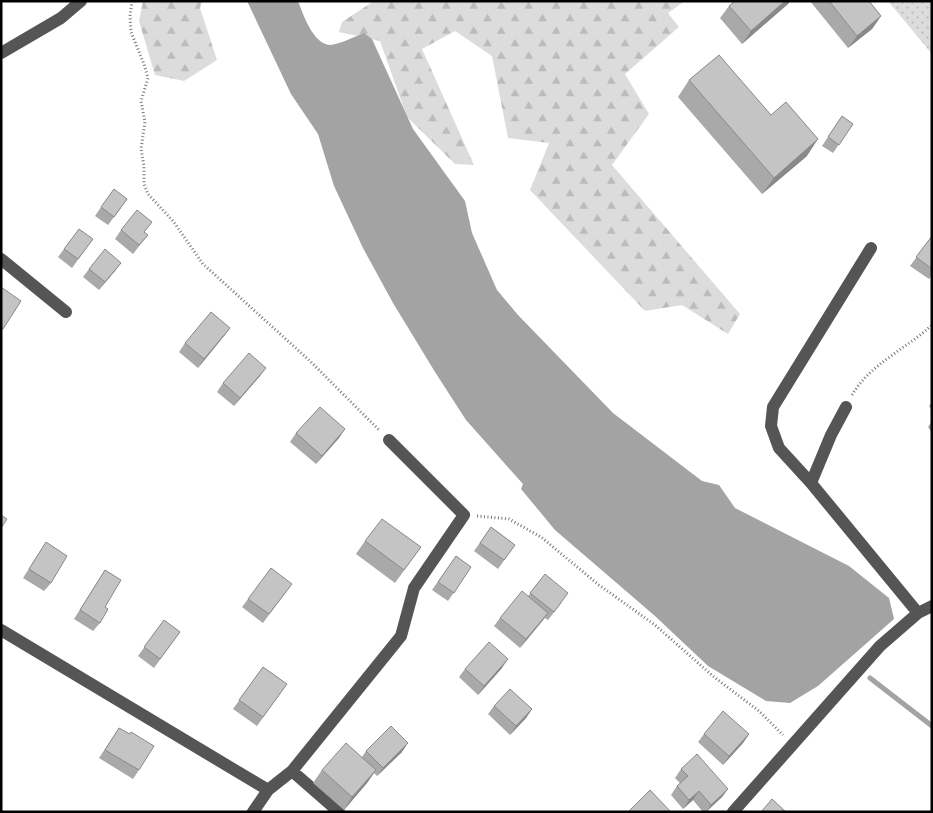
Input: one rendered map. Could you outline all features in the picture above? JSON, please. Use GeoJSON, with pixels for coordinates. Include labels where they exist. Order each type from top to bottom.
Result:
{"type":"FeatureCollection","features":[{"type":"Feature","properties":{"kind":"street"},"geometry":{"type":"LineString","coordinates":[[1,53],[61,18],[81,1]]}},
{"type":"Feature","properties":{"kind":"street"},"geometry":{"type":"LineString","coordinates":[[871,248],[773,407],[771,426],[779,448],[811,483],[918,613]]}},
{"type":"Feature","properties":{"kind":"street"},"geometry":{"type":"LineString","coordinates":[[1,259],[66,312]]}},
{"type":"Feature","properties":{"kind":"street"},"geometry":{"type":"LineString","coordinates":[[811,483],[831,435],[846,407]]}},
{"type":"Feature","properties":{"kind":"street"},"geometry":{"type":"LineString","coordinates":[[254,812],[268,790],[292,771],[401,636],[414,588],[464,515],[389,440]]}},
{"type":"Feature","properties":{"kind":"street"},"geometry":{"type":"LineString","coordinates":[[733,812],[880,646],[918,613],[932,606]]}},
{"type":"Feature","properties":{"kind":"street"},"geometry":{"type":"LineString","coordinates":[[1,630],[268,790]]}},
{"type":"Feature","properties":{"kind":"street"},"geometry":{"type":"LineString","coordinates":[[292,771],[339,812]]}},
{"type":"Feature","properties":{"kind":"path"},"geometry":{"type":"LineString","coordinates":[[132,1],[130,16],[131,32],[148,78],[141,101],[145,122],[141,149],[144,166],[144,184],[148,194],[173,221],[203,264],[310,361],[389,440]]}},
{"type":"Feature","properties":{"kind":"path"},"geometry":{"type":"LineString","coordinates":[[846,407],[858,385],[886,359],[932,326]]}},
{"type":"Feature","properties":{"kind":"path"},"geometry":{"type":"LineString","coordinates":[[464,515],[509,520],[541,537],[599,585],[655,625],[714,677],[759,711],[792,744]]}},
{"type":"Feature","properties":{"kind":"green space"},"geometry":{"type":"Polygon","coordinates":[[[143,1],[202,1],[200,8],[217,60],[184,81],[155,75],[139,21],[143,1]]]}},
{"type":"Feature","properties":{"kind":"green space"},"geometry":{"type":"Polygon","coordinates":[[[374,1],[685,1],[668,13],[679,27],[625,74],[649,114],[612,165],[740,314],[728,334],[682,305],[645,311],[530,190],[549,143],[508,138],[492,56],[455,31],[422,49],[474,165],[455,164],[407,117],[380,41],[339,32],[342,22],[374,1]]]}},
{"type":"Feature","properties":{"kind":"green space"},"geometry":{"type":"Polygon","coordinates":[[[888,1],[932,1],[932,54],[888,1]]]}},
{"type":"Feature","properties":{"kind":"shaded area"},"geometry":{"type":"Polygon","coordinates":[[[247,1],[298,1],[314,34],[319,40],[330,45],[338,44],[364,33],[372,39],[413,129],[465,201],[472,233],[497,290],[518,315],[613,413],[702,481],[719,485],[735,508],[849,566],[889,598],[894,619],[818,686],[790,703],[766,701],[708,666],[655,616],[555,530],[521,489],[523,484],[466,420],[393,303],[363,248],[334,186],[318,134],[291,94],[247,1]]]}},
{"type":"Feature","properties":{"kind":"building"},"geometry":{"type":"Polygon","coordinates":[[[735,1],[785,1],[751,31],[729,6],[735,1]]]}},
{"type":"Feature","properties":{"kind":"building"},"geometry":{"type":"Polygon","coordinates":[[[829,1],[869,1],[881,16],[857,36],[829,1]]]}},
{"type":"Feature","properties":{"kind":"building"},"geometry":{"type":"Polygon","coordinates":[[[719,55],[771,115],[786,102],[818,139],[774,178],[689,80],[719,55]]]}},
{"type":"Feature","properties":{"kind":"building"},"geometry":{"type":"Polygon","coordinates":[[[842,116],[853,124],[839,145],[828,137],[842,116]]]}},
{"type":"Feature","properties":{"kind":"building"},"geometry":{"type":"Polygon","coordinates":[[[114,189],[127,199],[114,217],[101,207],[114,189]]]}},
{"type":"Feature","properties":{"kind":"building"},"geometry":{"type":"Polygon","coordinates":[[[137,210],[152,222],[144,232],[148,235],[139,245],[121,230],[137,210]]]}},
{"type":"Feature","properties":{"kind":"building"},"geometry":{"type":"Polygon","coordinates":[[[79,229],[93,239],[78,259],[64,249],[79,229]]]}},
{"type":"Feature","properties":{"kind":"building"},"geometry":{"type":"Polygon","coordinates":[[[932,236],[932,269],[916,257],[932,236]]]}},
{"type":"Feature","properties":{"kind":"building"},"geometry":{"type":"Polygon","coordinates":[[[105,249],[121,263],[105,282],[89,269],[105,249]]]}},
{"type":"Feature","properties":{"kind":"building"},"geometry":{"type":"Polygon","coordinates":[[[1,287],[21,301],[3,329],[1,328],[1,287]]]}},
{"type":"Feature","properties":{"kind":"building"},"geometry":{"type":"Polygon","coordinates":[[[211,312],[230,328],[204,359],[185,343],[211,312]]]}},
{"type":"Feature","properties":{"kind":"building"},"geometry":{"type":"Polygon","coordinates":[[[249,353],[266,368],[240,398],[223,383],[249,353]]]}},
{"type":"Feature","properties":{"kind":"building"},"geometry":{"type":"Polygon","coordinates":[[[320,407],[345,429],[322,456],[296,433],[320,407]]]}},
{"type":"Feature","properties":{"kind":"building"},"geometry":{"type":"Polygon","coordinates":[[[1,515],[7,519],[1,528],[1,515]]]}},
{"type":"Feature","properties":{"kind":"building"},"geometry":{"type":"Polygon","coordinates":[[[382,519],[421,547],[404,570],[365,541],[382,519]]]}},
{"type":"Feature","properties":{"kind":"building"},"geometry":{"type":"Polygon","coordinates":[[[491,527],[515,545],[504,560],[480,543],[491,527]]]}},
{"type":"Feature","properties":{"kind":"building"},"geometry":{"type":"Polygon","coordinates":[[[46,542],[67,556],[51,583],[29,569],[46,542]]]}},
{"type":"Feature","properties":{"kind":"building"},"geometry":{"type":"Polygon","coordinates":[[[456,556],[471,567],[454,593],[438,582],[456,556]]]}},
{"type":"Feature","properties":{"kind":"building"},"geometry":{"type":"Polygon","coordinates":[[[271,568],[292,584],[269,614],[248,599],[271,568]]]}},
{"type":"Feature","properties":{"kind":"building"},"geometry":{"type":"Polygon","coordinates":[[[105,570],[121,580],[105,607],[108,609],[100,623],[80,610],[105,570]]]}},
{"type":"Feature","properties":{"kind":"building"},"geometry":{"type":"Polygon","coordinates":[[[545,574],[568,593],[554,612],[530,593],[545,574]]]}},
{"type":"Feature","properties":{"kind":"building"},"geometry":{"type":"Polygon","coordinates":[[[522,591],[548,613],[526,639],[500,618],[522,591]]]}},
{"type":"Feature","properties":{"kind":"building"},"geometry":{"type":"Polygon","coordinates":[[[164,620],[180,632],[160,659],[144,647],[164,620]]]}},
{"type":"Feature","properties":{"kind":"building"},"geometry":{"type":"Polygon","coordinates":[[[489,642],[508,659],[484,686],[465,669],[489,642]]]}},
{"type":"Feature","properties":{"kind":"building"},"geometry":{"type":"Polygon","coordinates":[[[263,667],[287,684],[263,717],[239,700],[263,667]]]}},
{"type":"Feature","properties":{"kind":"building"},"geometry":{"type":"Polygon","coordinates":[[[510,689],[532,709],[516,726],[494,706],[510,689]]]}},
{"type":"Feature","properties":{"kind":"building"},"geometry":{"type":"Polygon","coordinates":[[[723,711],[749,734],[729,756],[704,734],[723,711]]]}},
{"type":"Feature","properties":{"kind":"building"},"geometry":{"type":"Polygon","coordinates":[[[391,726],[408,743],[383,768],[366,751],[391,726]]]}},
{"type":"Feature","properties":{"kind":"building"},"geometry":{"type":"Polygon","coordinates":[[[119,728],[130,734],[131,732],[154,746],[139,770],[105,750],[119,728]]]}},
{"type":"Feature","properties":{"kind":"building"},"geometry":{"type":"Polygon","coordinates":[[[346,743],[376,770],[352,797],[322,770],[346,743]]]}},
{"type":"Feature","properties":{"kind":"building"},"geometry":{"type":"Polygon","coordinates":[[[697,754],[728,789],[711,805],[699,791],[689,800],[677,786],[688,776],[681,769],[697,754]]]}},
{"type":"Feature","properties":{"kind":"building"},"geometry":{"type":"Polygon","coordinates":[[[650,790],[671,812],[628,812],[650,790]]]}},
{"type":"Feature","properties":{"kind":"building"},"geometry":{"type":"Polygon","coordinates":[[[772,799],[786,812],[761,812],[772,799]]]}},
{"type":"Feature","properties":{"kind":"waterway"},"geometry":{"type":"LineString","coordinates":[[870,678],[932,726]]}}]}
